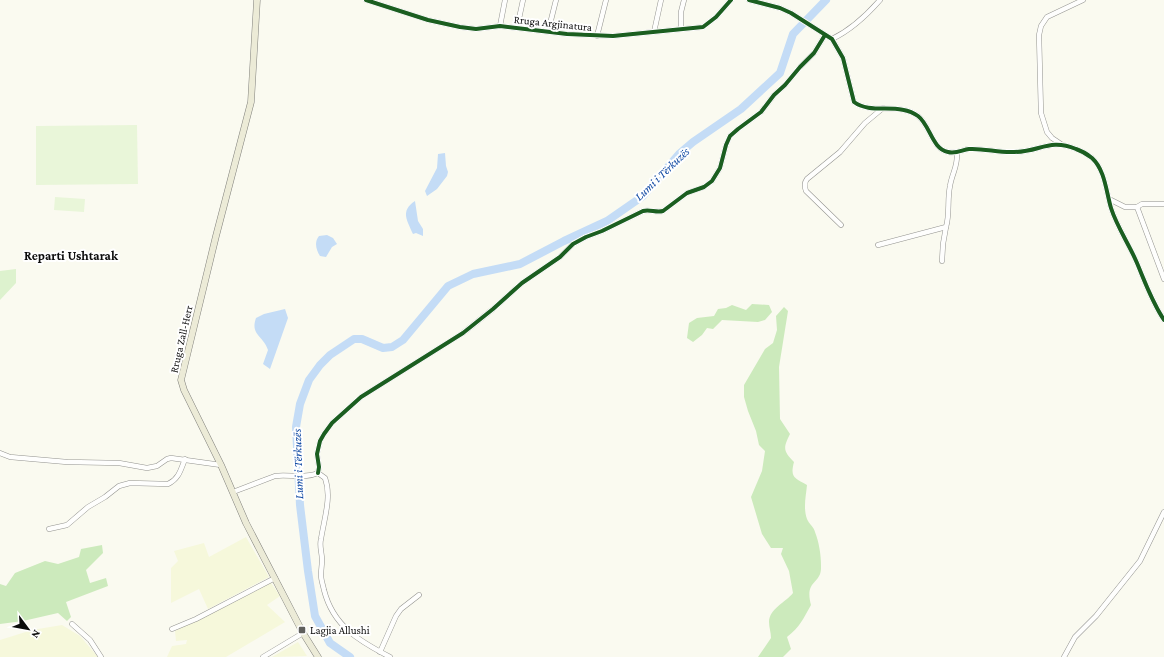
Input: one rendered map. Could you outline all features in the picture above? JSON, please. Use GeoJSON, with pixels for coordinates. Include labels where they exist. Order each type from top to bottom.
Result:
{"type":"FeatureCollection","features":[{"type":"Feature","properties":{"kind":"main road","name":"Rruga Zall-Herr"},"geometry":{"type":"LineString","coordinates":[[257,0],[251,102],[216,236],[181,380],[184,390],[221,464],[241,513],[303,633],[318,657]]}},
{"type":"Feature","properties":{"kind":"street","name":"Rruga Argjinatura"},"geometry":{"type":"LineString","coordinates":[[366,0],[428,20],[469,28],[500,26],[597,36],[619,36],[681,28],[697,28],[707,25],[731,0]]}},
{"type":"Feature","properties":{"kind":"street"},"geometry":{"type":"LineString","coordinates":[[500,26],[505,0]]}},
{"type":"Feature","properties":{"kind":"street"},"geometry":{"type":"LineString","coordinates":[[517,28],[523,0]]}},
{"type":"Feature","properties":{"kind":"street"},"geometry":{"type":"LineString","coordinates":[[545,31],[551,20],[556,0]]}},
{"type":"Feature","properties":{"kind":"street"},"geometry":{"type":"LineString","coordinates":[[597,36],[606,0]]}},
{"type":"Feature","properties":{"kind":"street"},"geometry":{"type":"LineString","coordinates":[[654,32],[661,0]]}},
{"type":"Feature","properties":{"kind":"street"},"geometry":{"type":"LineString","coordinates":[[681,28],[681,12],[684,0]]}},
{"type":"Feature","properties":{"kind":"street"},"geometry":{"type":"LineString","coordinates":[[749,0],[780,8],[798,17],[832,39],[843,58],[854,102],[862,106],[903,110],[917,116],[923,121],[942,150],[951,153],[969,150],[1016,152],[1047,145],[1061,144]]}},
{"type":"Feature","properties":{"kind":"street"},"geometry":{"type":"LineString","coordinates":[[832,39],[855,25],[880,0]]}},
{"type":"Feature","properties":{"kind":"street"},"geometry":{"type":"LineString","coordinates":[[1047,145],[1047,132],[1040,102],[1040,31],[1043,22],[1047,17],[1083,0]]}},
{"type":"Feature","properties":{"kind":"street"},"geometry":{"type":"LineString","coordinates":[[318,473],[319,467],[317,454],[320,441],[332,423],[361,397],[463,333],[522,283],[560,257],[579,241],[643,211],[663,211],[687,192],[708,184],[715,177],[720,168],[730,136],[762,112],[774,95],[814,53],[825,35]]}},
{"type":"Feature","properties":{"kind":"street"},"geometry":{"type":"LineString","coordinates":[[841,225],[806,191],[804,187],[805,183],[807,179],[840,152],[865,122],[883,108]]}},
{"type":"Feature","properties":{"kind":"street"},"geometry":{"type":"LineString","coordinates":[[1047,132],[1052,138],[1061,144],[1084,152],[1095,162],[1104,181],[1116,222],[1153,301],[1164,320]]}},
{"type":"Feature","properties":{"kind":"street"},"geometry":{"type":"LineString","coordinates":[[942,261],[943,244],[949,215],[949,188],[956,167],[957,152]]}},
{"type":"Feature","properties":{"kind":"street"},"geometry":{"type":"LineString","coordinates":[[1109,199],[1125,206],[1137,207],[1142,204],[1164,204]]}},
{"type":"Feature","properties":{"kind":"street"},"geometry":{"type":"LineString","coordinates":[[1137,207],[1164,279]]}},
{"type":"Feature","properties":{"kind":"street"},"geometry":{"type":"LineString","coordinates":[[878,245],[946,227]]}},
{"type":"Feature","properties":{"kind":"street"},"geometry":{"type":"LineString","coordinates":[[0,454],[10,457],[49,461],[119,463],[147,468],[157,466],[171,458],[221,464]]}},
{"type":"Feature","properties":{"kind":"street"},"geometry":{"type":"LineString","coordinates":[[49,529],[67,525],[88,507],[124,484],[130,482],[168,484],[172,482],[179,475],[186,459]]}},
{"type":"Feature","properties":{"kind":"street"},"geometry":{"type":"LineString","coordinates":[[232,492],[275,476],[307,476],[318,473]]}},
{"type":"Feature","properties":{"kind":"street"},"geometry":{"type":"LineString","coordinates":[[318,473],[325,478],[328,492],[320,545],[322,557],[321,576],[326,601],[347,631],[368,646],[390,657]]}},
{"type":"Feature","properties":{"kind":"street"},"geometry":{"type":"LineString","coordinates":[[1064,657],[1075,637],[1096,616],[1140,561],[1164,512]]}},
{"type":"Feature","properties":{"kind":"street"},"geometry":{"type":"LineString","coordinates":[[172,629],[196,619],[275,578]]}},
{"type":"Feature","properties":{"kind":"street"},"geometry":{"type":"LineString","coordinates":[[380,652],[398,612],[419,595]]}},
{"type":"Feature","properties":{"kind":"street"},"geometry":{"type":"LineString","coordinates":[[72,624],[90,640],[101,657]]}},
{"type":"Feature","properties":{"kind":"street"},"geometry":{"type":"LineString","coordinates":[[263,657],[303,633]]}},
{"type":"Feature","properties":{"kind":"green space"},"geometry":{"type":"Polygon","coordinates":[[[137,125],[138,184],[36,185],[36,126],[137,125]]]}},
{"type":"Feature","properties":{"kind":"green space"},"geometry":{"type":"Polygon","coordinates":[[[55,197],[85,199],[84,212],[54,210],[55,197]]]}},
{"type":"Feature","properties":{"kind":"green space"},"geometry":{"type":"Polygon","coordinates":[[[16,269],[16,283],[0,300],[0,271],[16,269]]]}},
{"type":"Feature","properties":{"kind":"green space"},"geometry":{"type":"Polygon","coordinates":[[[752,304],[769,305],[772,312],[765,320],[758,322],[722,320],[713,329],[707,328],[702,335],[693,342],[687,338],[689,323],[697,318],[714,316],[718,309],[726,308],[732,305],[746,310],[752,304]]]}},
{"type":"Feature","properties":{"kind":"green space"},"geometry":{"type":"Polygon","coordinates":[[[784,307],[788,311],[779,367],[780,419],[790,434],[785,449],[794,462],[793,474],[796,479],[807,485],[805,511],[808,521],[818,540],[821,557],[821,572],[811,586],[809,597],[811,605],[798,626],[787,637],[791,649],[783,657],[758,657],[771,638],[769,622],[772,613],[793,593],[789,571],[781,554],[783,548],[771,548],[762,534],[751,497],[762,471],[765,451],[759,445],[756,431],[748,411],[744,397],[744,385],[765,349],[773,343],[777,330],[776,316],[784,307]]]}},
{"type":"Feature","properties":{"kind":"green space"},"geometry":{"type":"Polygon","coordinates":[[[246,537],[269,577],[208,609],[199,589],[171,603],[171,568],[178,561],[174,551],[204,543],[209,557],[246,537]]]}},
{"type":"Feature","properties":{"kind":"green space"},"geometry":{"type":"Polygon","coordinates":[[[102,545],[103,553],[86,570],[90,583],[106,578],[108,586],[66,602],[71,617],[67,621],[58,613],[23,621],[0,624],[0,584],[6,586],[15,573],[45,561],[58,564],[79,557],[81,549],[102,545]]]}},
{"type":"Feature","properties":{"kind":"green space"},"geometry":{"type":"Polygon","coordinates":[[[271,583],[280,596],[267,605],[285,622],[226,657],[167,657],[172,646],[186,644],[187,640],[176,641],[175,631],[271,583]]]}},
{"type":"Feature","properties":{"kind":"green space"},"geometry":{"type":"Polygon","coordinates":[[[62,625],[80,636],[98,657],[0,657],[0,640],[32,630],[62,625]]]}},
{"type":"Feature","properties":{"kind":"green space"},"geometry":{"type":"Polygon","coordinates":[[[298,642],[307,656],[272,657],[298,642]]]}},
{"type":"Feature","properties":{"kind":"water"},"geometry":{"type":"Polygon","coordinates":[[[445,153],[448,172],[447,176],[437,189],[427,196],[425,191],[437,168],[438,154],[445,153]]]}},
{"type":"Feature","properties":{"kind":"water"},"geometry":{"type":"Polygon","coordinates":[[[415,201],[418,221],[423,229],[423,236],[416,233],[413,234],[406,216],[408,208],[415,201]]]}},
{"type":"Feature","properties":{"kind":"water"},"geometry":{"type":"Polygon","coordinates":[[[327,235],[333,238],[337,244],[332,247],[326,257],[320,256],[317,251],[316,241],[319,236],[327,235]]]}},
{"type":"Feature","properties":{"kind":"water"},"geometry":{"type":"Polygon","coordinates":[[[285,309],[288,318],[270,369],[263,364],[268,350],[256,332],[256,318],[264,314],[285,309]]]}},
{"type":"Feature","properties":{"kind":"waterway","name":"Lumi i Tërkuzës"},"geometry":{"type":"LineString","coordinates":[[350,657],[330,643],[315,616],[308,571],[300,505],[296,427],[300,404],[309,380],[320,365],[330,355],[354,339],[362,339],[383,348],[392,347],[403,340],[448,286],[473,274],[520,264],[607,221],[643,196],[679,154],[693,142],[741,109],[780,73],[793,34],[826,0]]}},
{"type":"Feature","properties":{"kind":"cycle path"},"geometry":{"type":"LineString","coordinates":[[366,0],[428,20],[460,27],[476,29],[500,26],[567,34],[613,36],[703,27],[716,17],[731,0]]}},
{"type":"Feature","properties":{"kind":"cycle path"},"geometry":{"type":"LineString","coordinates":[[749,0],[780,8],[791,13],[832,39],[843,58],[854,102],[869,108],[894,109],[911,112],[922,120],[935,142],[943,150],[948,152],[956,152],[975,149],[1014,152],[1051,145],[1059,145],[1078,150],[1092,158],[1100,168],[1111,208],[1134,256],[1152,299],[1164,320]]}},
{"type":"Feature","properties":{"kind":"cycle path"},"geometry":{"type":"LineString","coordinates":[[318,473],[319,467],[317,454],[320,441],[332,423],[361,397],[463,333],[522,283],[560,257],[573,244],[643,211],[663,211],[687,193],[704,187],[712,181],[720,168],[730,136],[761,112],[774,95],[814,53],[825,35]]}},
{"type":"Feature","properties":{"kind":"place","name":"Lagjia Allushi"},"geometry":{"type":"Point","coordinates":[302,630]}},
{"type":"Feature","properties":{"kind":"district","name":"Reparti Ushtarak"},"geometry":{"type":"Point","coordinates":[71,255]}}]}
